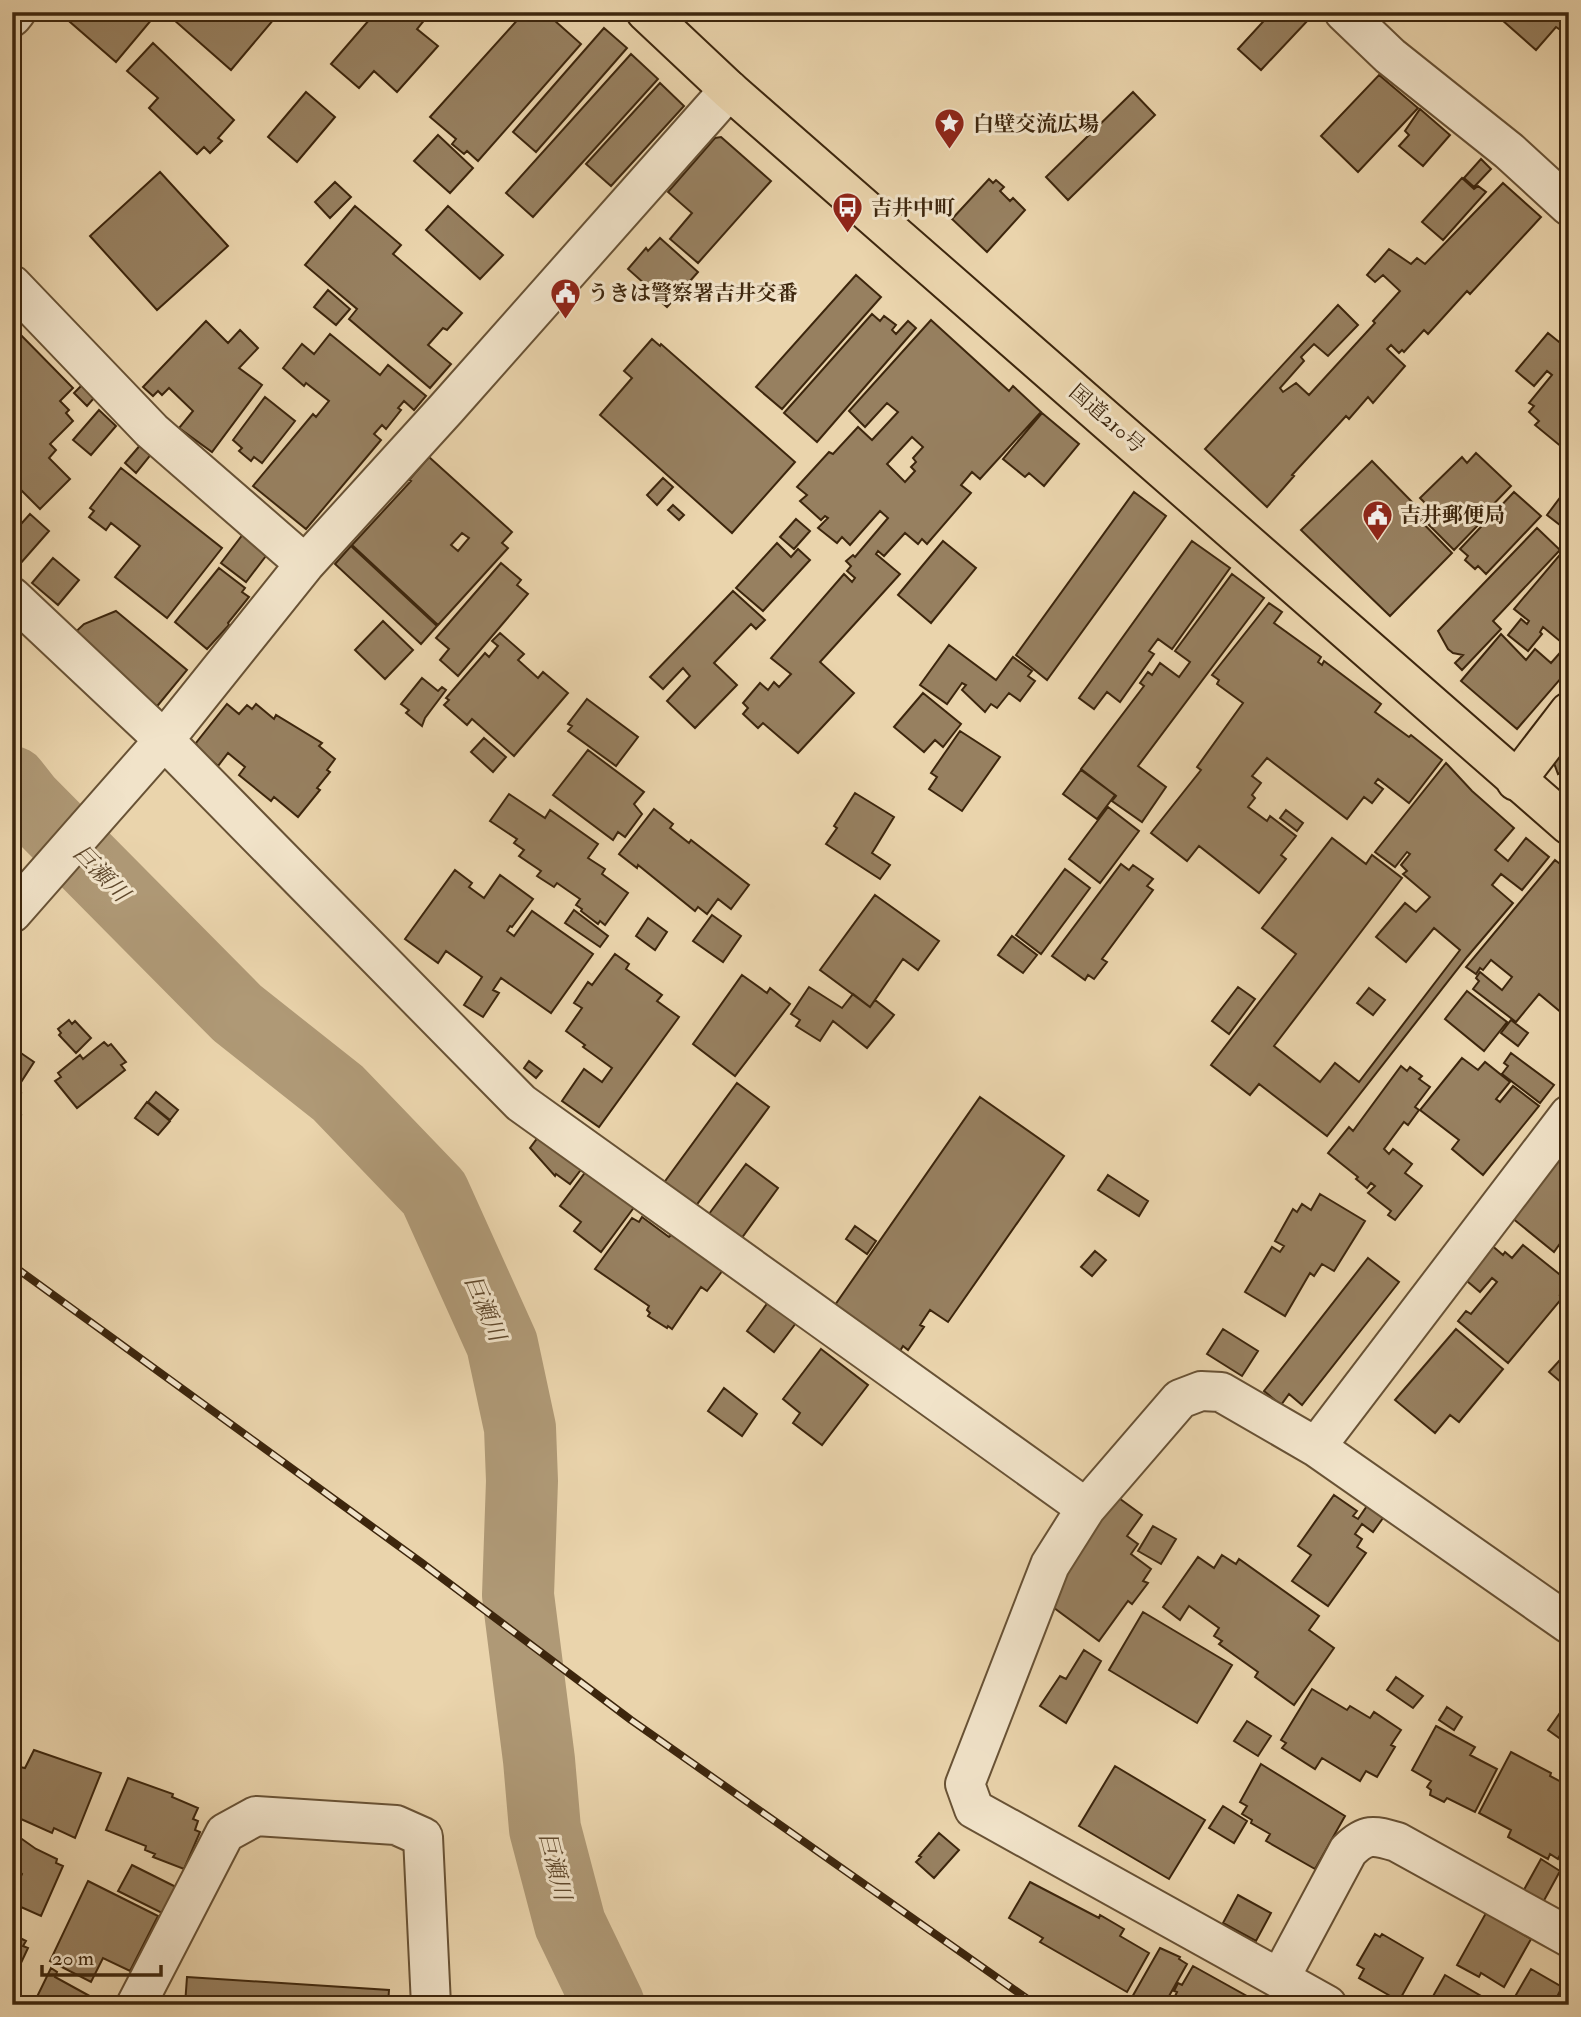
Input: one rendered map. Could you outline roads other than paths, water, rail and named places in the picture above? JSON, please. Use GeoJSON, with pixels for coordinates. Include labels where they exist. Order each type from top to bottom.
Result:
{"type":"FeatureCollection","features":[{"type":"Feature","properties":{"kind":"main road","name":"国道210号"},"geometry":{"type":"LineString","coordinates":[[659,16],[729,90],[1569,825]]}},
{"type":"Feature","properties":{"kind":"main road"},"geometry":{"type":"LineString","coordinates":[[1516,781],[1569,712]]}},
{"type":"Feature","properties":{"kind":"street"},"geometry":{"type":"LineString","coordinates":[[12,17],[16,12]]}},
{"type":"Feature","properties":{"kind":"street"},"geometry":{"type":"LineString","coordinates":[[1344,12],[1390,56],[1509,151],[1569,206]]}},
{"type":"Feature","properties":{"kind":"street"},"geometry":{"type":"LineString","coordinates":[[16,910],[156,749],[305,564],[729,90]]}},
{"type":"Feature","properties":{"kind":"street"},"geometry":{"type":"LineString","coordinates":[[12,285],[152,431],[305,564]]}},
{"type":"Feature","properties":{"kind":"street"},"geometry":{"type":"LineString","coordinates":[[12,597],[156,749],[522,1102],[1086,1508]]}},
{"type":"Feature","properties":{"kind":"street"},"geometry":{"type":"LineString","coordinates":[[1316,1447],[1569,1115]]}},
{"type":"Feature","properties":{"kind":"street"},"geometry":{"type":"LineString","coordinates":[[1327,2005],[974,1809],[965,1784],[1050,1565],[1086,1508],[1180,1399],[1201,1391],[1221,1392],[1316,1447],[1569,1624]]}},
{"type":"Feature","properties":{"kind":"street"},"geometry":{"type":"LineString","coordinates":[[136,2005],[225,1833],[256,1816],[396,1825],[423,1837],[431,2005]]}},
{"type":"Feature","properties":{"kind":"street"},"geometry":{"type":"LineString","coordinates":[[1280,1979],[1348,1851],[1361,1838],[1380,1837],[1397,1842],[1569,1937]]}},
{"type":"Feature","properties":{"kind":"waterway","name":"巨瀬川"},"geometry":{"type":"LineString","coordinates":[[12,782],[27,801],[237,1013],[338,1093],[434,1193],[502,1344],[520,1428],[522,1481],[518,1595],[545,1829],[570,1924],[609,2005]]}},
{"type":"Feature","properties":{"kind":"railway"},"geometry":{"type":"LineString","coordinates":[[12,1265],[422,1563],[631,1720],[1036,2005]]}},
{"type":"Feature","properties":{"kind":"place","name":"白壁交流広場"},"geometry":{"type":"Point","coordinates":[950,151]}},
{"type":"Feature","properties":{"kind":"place","name":"吉井中町"},"geometry":{"type":"Point","coordinates":[848,235]}},
{"type":"Feature","properties":{"kind":"place","name":"うきは警察署吉井交番"},"geometry":{"type":"Point","coordinates":[565,320]}},
{"type":"Feature","properties":{"kind":"place","name":"吉井郵便局"},"geometry":{"type":"Point","coordinates":[1377,542]}}]}
